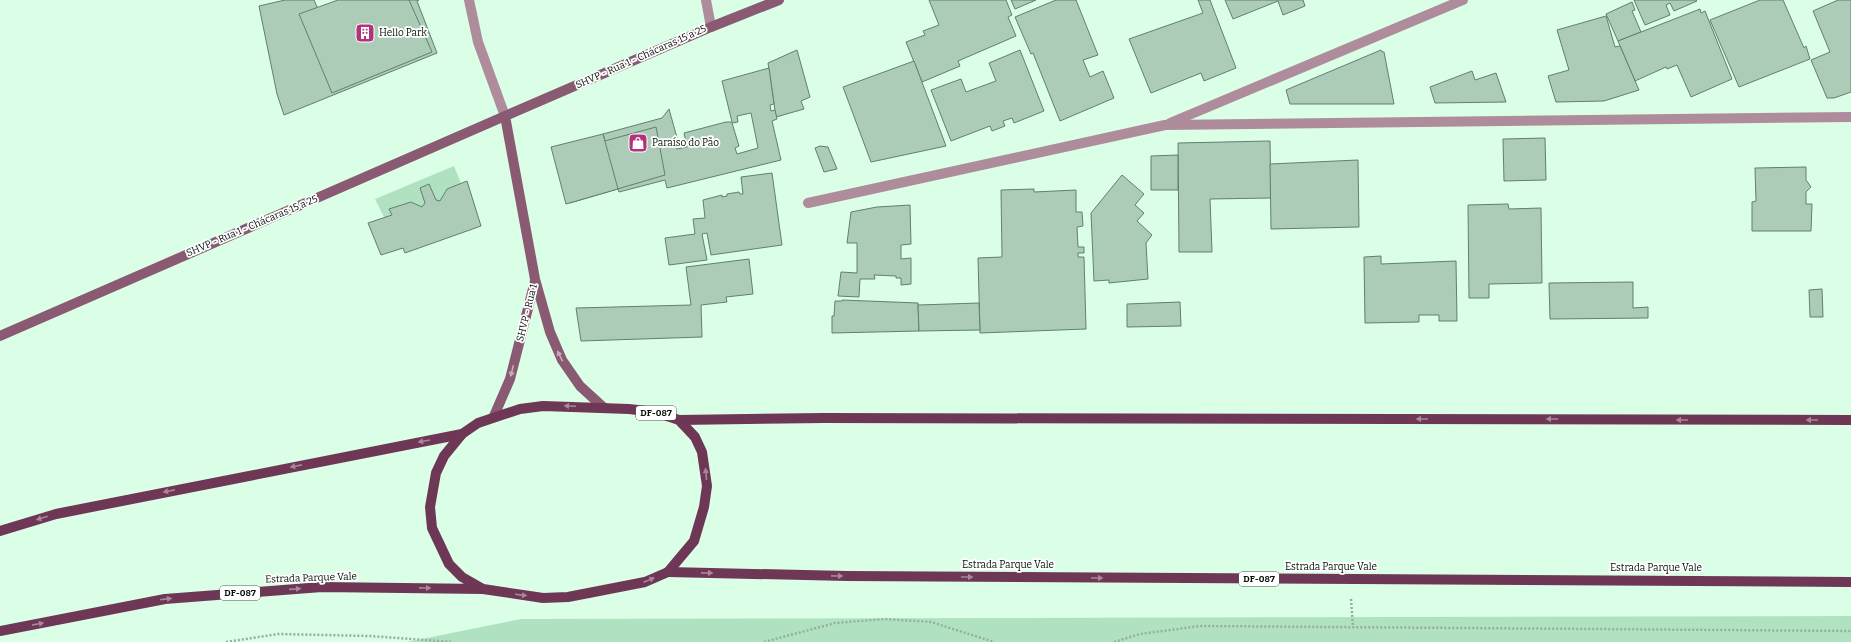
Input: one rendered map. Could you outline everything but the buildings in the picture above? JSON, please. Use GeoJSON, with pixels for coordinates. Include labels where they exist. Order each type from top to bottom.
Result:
{"type":"FeatureCollection","features":[{"type":"Feature","properties":{"kind":"main road","name":"DF-087"},"geometry":{"type":"LineString","coordinates":[[679,420],[695,437],[702,452],[707,486],[704,507],[694,541],[668,572],[644,582],[568,597],[544,598],[482,589],[462,577],[449,564],[432,528],[430,507],[436,473],[444,456],[462,434],[478,423],[494,416],[520,409],[543,406],[603,407],[655,412],[679,420],[824,418],[1851,420]]}},
{"type":"Feature","properties":{"kind":"main road","name":"DF-087"},"geometry":{"type":"LineString","coordinates":[[0,531],[56,514],[462,434]]}},
{"type":"Feature","properties":{"kind":"main road","name":"Estrada Parque Vale"},"geometry":{"type":"LineString","coordinates":[[668,572],[846,576],[1851,582]]}},
{"type":"Feature","properties":{"kind":"main road","name":"Estrada Parque Vale"},"geometry":{"type":"LineString","coordinates":[[0,631],[165,599],[322,587],[482,589]]}},
{"type":"Feature","properties":{"kind":"street"},"geometry":{"type":"LineString","coordinates":[[469,0],[478,42],[505,116],[535,279]]}},
{"type":"Feature","properties":{"kind":"street"},"geometry":{"type":"LineString","coordinates":[[706,0],[711,27]]}},
{"type":"Feature","properties":{"kind":"street","name":"SHVP - Rua 1 - Chácaras 15 a 25"},"geometry":{"type":"LineString","coordinates":[[0,336],[711,27],[779,0]]}},
{"type":"Feature","properties":{"kind":"street"},"geometry":{"type":"LineString","coordinates":[[808,203],[1165,124],[1463,0]]}},
{"type":"Feature","properties":{"kind":"street"},"geometry":{"type":"LineString","coordinates":[[1165,124],[1851,116]]}},
{"type":"Feature","properties":{"kind":"street","name":"SHVP - Rua 1"},"geometry":{"type":"LineString","coordinates":[[535,279],[550,332],[562,360],[580,386],[603,407]]}},
{"type":"Feature","properties":{"kind":"street","name":"SHVP - Rua 1"},"geometry":{"type":"LineString","coordinates":[[494,416],[510,379],[535,279]]}},
{"type":"Feature","properties":{"kind":"path"},"geometry":{"type":"LineString","coordinates":[[1350,579],[1353,627]]}},
{"type":"Feature","properties":{"kind":"path"},"geometry":{"type":"LineString","coordinates":[[764,642],[835,623],[885,619],[931,622],[994,642]]}},
{"type":"Feature","properties":{"kind":"path"},"geometry":{"type":"LineString","coordinates":[[1114,642],[1140,634],[1200,626],[1851,631]]}},
{"type":"Feature","properties":{"kind":"path"},"geometry":{"type":"LineString","coordinates":[[226,642],[278,634],[370,636],[453,642]]}},
{"type":"Feature","properties":{"kind":"green space"},"geometry":{"type":"Polygon","coordinates":[[[454,166],[472,211],[397,243],[375,199],[454,166]]]}},
{"type":"Feature","properties":{"kind":"green space"},"geometry":{"type":"Polygon","coordinates":[[[1851,616],[1851,642],[407,642],[521,619],[1851,616]]]}},
{"type":"Feature","properties":{"kind":"place","name":"Hello Park"},"geometry":{"type":"Point","coordinates":[365,33]}},
{"type":"Feature","properties":{"kind":"place","name":"Paraíso do Pão"},"geometry":{"type":"Point","coordinates":[638,143]}}]}
